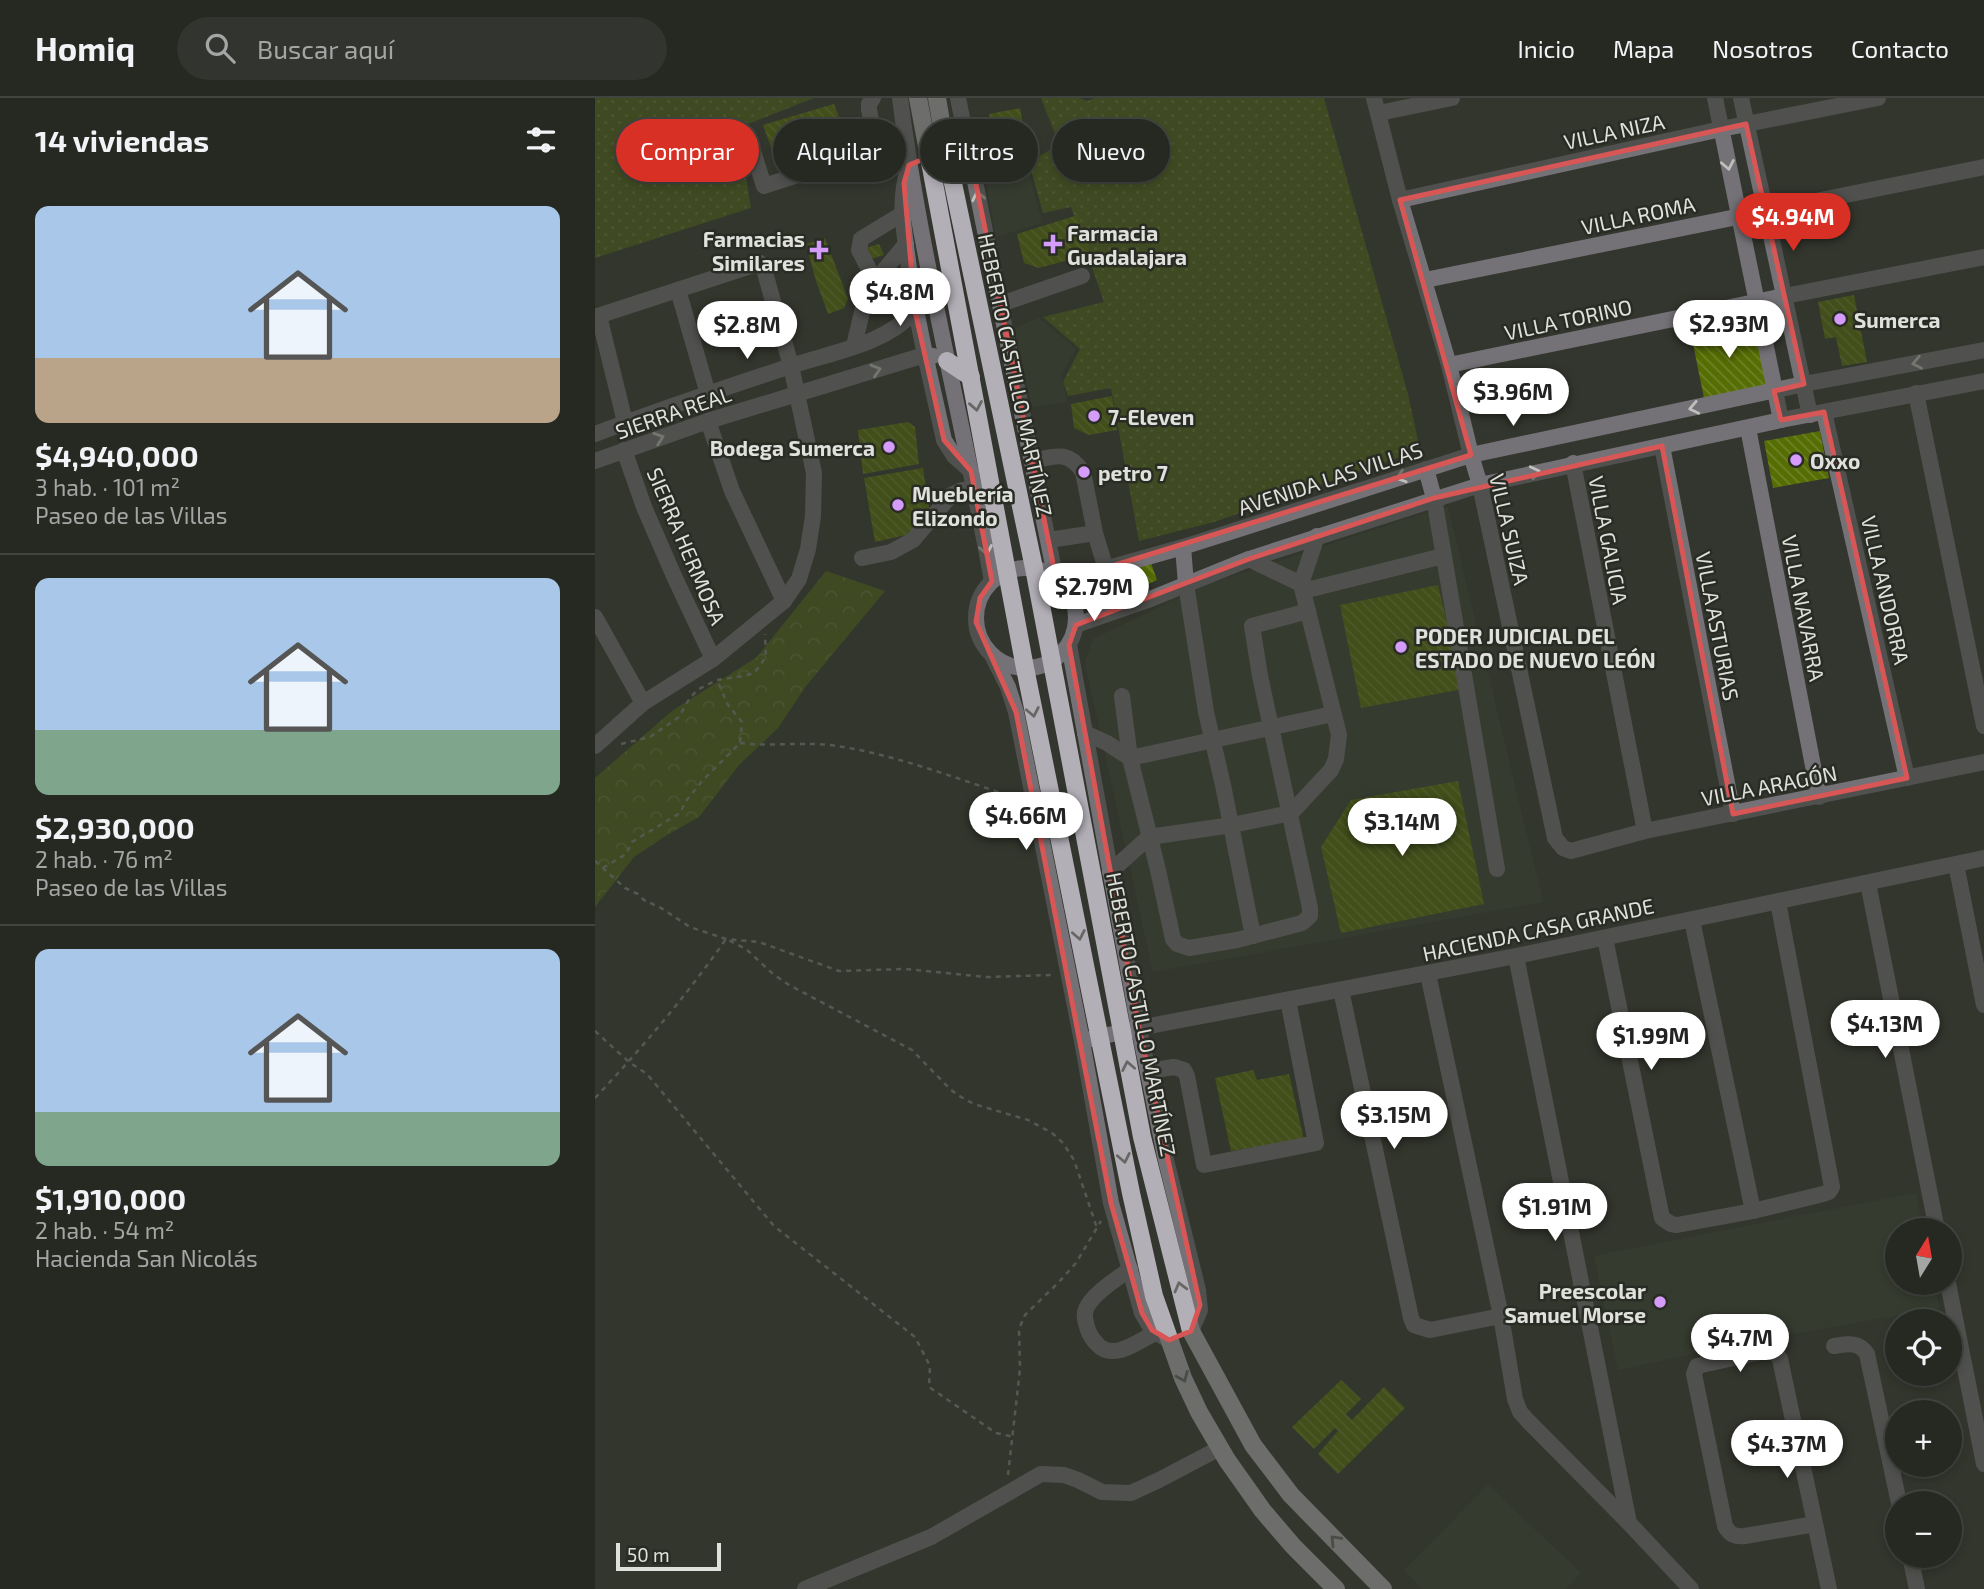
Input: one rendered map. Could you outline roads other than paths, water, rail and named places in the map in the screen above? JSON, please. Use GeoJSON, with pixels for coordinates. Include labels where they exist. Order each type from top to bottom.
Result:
{"type":"FeatureCollection","features":[{"type":"Feature","properties":{"kind":"main road","name":"HEBERTO CASTILLO MARTÍNEZ"},"geometry":{"type":"LineString","coordinates":[[943,101],[944,119]]}},
{"type":"Feature","properties":{"kind":"main road","name":"HEBERTO CASTILLO MARTÍNEZ"},"geometry":{"type":"LineString","coordinates":[[933,182],[971,377],[999,577],[1024,668],[1091,1039],[1162,1336],[1199,1412],[1240,1480],[1293,1546],[1336,1589]]}},
{"type":"Feature","properties":{"kind":"main road","name":"HEBERTO CASTILLO MARTÍNEZ"},"geometry":{"type":"LineString","coordinates":[[953,182],[1130,1030],[1151,1179],[1191,1331],[1253,1446],[1291,1495],[1383,1589]]}},
{"type":"Feature","properties":{"kind":"main road"},"geometry":{"type":"LineString","coordinates":[[947,361],[971,377]]}},
{"type":"Feature","properties":{"kind":"main road"},"geometry":{"type":"LineString","coordinates":[[1162,1336],[1191,1331]]}},
{"type":"Feature","properties":{"kind":"street"},"geometry":{"type":"LineString","coordinates":[[871,119],[869,104],[873,98]]}},
{"type":"Feature","properties":{"kind":"street"},"geometry":{"type":"LineString","coordinates":[[958,98],[962,119]]}},
{"type":"Feature","properties":{"kind":"street"},"geometry":{"type":"LineString","coordinates":[[1376,106],[1452,98]]}},
{"type":"Feature","properties":{"kind":"street"},"geometry":{"type":"LineString","coordinates":[[1715,98],[1780,420]]}},
{"type":"Feature","properties":{"kind":"street","name":"VILLA ANDORRA"},"geometry":{"type":"LineString","coordinates":[[1741,98],[1804,384],[1817,413],[1907,778]]}},
{"type":"Feature","properties":{"kind":"street","name":"VILLA NIZA"},"geometry":{"type":"LineString","coordinates":[[1400,200],[1721,129],[1878,98]]}},
{"type":"Feature","properties":{"kind":"street"},"geometry":{"type":"LineString","coordinates":[[900,103],[943,101]]}},
{"type":"Feature","properties":{"kind":"street","name":"VILLA SUIZA"},"geometry":{"type":"LineString","coordinates":[[1376,106],[1480,485],[1555,838],[1563,848]]}},
{"type":"Feature","properties":{"kind":"street"},"geometry":{"type":"LineString","coordinates":[[906,146],[947,361],[975,490],[999,577]]}},
{"type":"Feature","properties":{"kind":"street"},"geometry":{"type":"LineString","coordinates":[[920,159],[909,165],[904,183],[902,214],[915,311],[944,440],[954,456],[971,471]]}},
{"type":"Feature","properties":{"kind":"street","name":"VILLA ROMA"},"geometry":{"type":"LineString","coordinates":[[1425,280],[1984,167]]}},
{"type":"Feature","properties":{"kind":"street"},"geometry":{"type":"LineString","coordinates":[[759,170],[764,186],[777,182]]}},
{"type":"Feature","properties":{"kind":"street"},"geometry":{"type":"LineString","coordinates":[[976,182],[1049,540],[1059,578],[1072,597],[1076,625],[1069,646],[1064,652],[1051,662],[1038,667],[1013,667],[992,655]]}},
{"type":"Feature","properties":{"kind":"street"},"geometry":{"type":"LineString","coordinates":[[875,281],[859,250],[861,239],[902,214]]}},
{"type":"Feature","properties":{"kind":"street"},"geometry":{"type":"LineString","coordinates":[[854,346],[865,299],[875,281],[906,244]]}},
{"type":"Feature","properties":{"kind":"street","name":"VILLA TORINO"},"geometry":{"type":"LineString","coordinates":[[1449,365],[1984,257]]}},
{"type":"Feature","properties":{"kind":"street"},"geometry":{"type":"LineString","coordinates":[[598,743],[643,703],[713,659],[764,618],[784,601],[799,579],[808,549],[813,516],[814,473],[791,366],[764,269],[760,263],[597,316],[625,422]]}},
{"type":"Feature","properties":{"kind":"street"},"geometry":{"type":"LineString","coordinates":[[1001,304],[1082,275]]}},
{"type":"Feature","properties":{"kind":"street"},"geometry":{"type":"LineString","coordinates":[[678,290],[708,394]]}},
{"type":"Feature","properties":{"kind":"street","name":"SIERRA REAL"},"geometry":{"type":"LineString","coordinates":[[595,434],[854,346],[893,331],[915,311]]}},
{"type":"Feature","properties":{"kind":"street","name":"AVENIDA LAS VILLAS"},"geometry":{"type":"LineString","coordinates":[[1059,578],[1106,569],[1183,547],[1471,455],[1804,384],[1984,350]]}},
{"type":"Feature","properties":{"kind":"street"},"geometry":{"type":"LineString","coordinates":[[925,355],[947,361]]}},
{"type":"Feature","properties":{"kind":"street","name":"SIERRA REAL"},"geometry":{"type":"LineString","coordinates":[[595,461],[708,421],[925,355]]}},
{"type":"Feature","properties":{"kind":"street"},"geometry":{"type":"LineString","coordinates":[[1076,625],[1148,600],[1249,558],[1480,485],[1780,420],[1984,381]]}},
{"type":"Feature","properties":{"kind":"street"},"geometry":{"type":"LineString","coordinates":[[1916,393],[1984,726]]}},
{"type":"Feature","properties":{"kind":"street"},"geometry":{"type":"LineString","coordinates":[[708,421],[732,491],[784,601]]}},
{"type":"Feature","properties":{"kind":"street","name":"VILLA NAVARRA"},"geometry":{"type":"LineString","coordinates":[[1748,428],[1819,797]]}},
{"type":"Feature","properties":{"kind":"street","name":"VILLA ASTURIAS"},"geometry":{"type":"LineString","coordinates":[[1662,446],[1733,814]]}},
{"type":"Feature","properties":{"kind":"street","name":"SIERRA HERMOSA"},"geometry":{"type":"LineString","coordinates":[[624,450],[644,507],[713,659]]}},
{"type":"Feature","properties":{"kind":"street"},"geometry":{"type":"LineString","coordinates":[[1033,461],[1057,456],[1070,458],[1083,472],[1095,533],[1106,569]]}},
{"type":"Feature","properties":{"kind":"street","name":"VILLA GALICIA"},"geometry":{"type":"LineString","coordinates":[[1573,463],[1645,831]]}},
{"type":"Feature","properties":{"kind":"street"},"geometry":{"type":"LineString","coordinates":[[1426,469],[1434,498],[1497,869]]}},
{"type":"Feature","properties":{"kind":"street"},"geometry":{"type":"LineString","coordinates":[[862,558],[891,552],[913,540],[951,495],[962,490],[975,490]]}},
{"type":"Feature","properties":{"kind":"street"},"geometry":{"type":"LineString","coordinates":[[1049,540],[1095,533]]}},
{"type":"Feature","properties":{"kind":"street"},"geometry":{"type":"LineString","coordinates":[[1110,872],[1149,836],[1232,825],[1291,813],[1331,771],[1336,759],[1339,735],[1302,588],[1317,536]]}},
{"type":"Feature","properties":{"kind":"street"},"geometry":{"type":"LineString","coordinates":[[1183,547],[1186,584],[1206,712],[1232,825],[1253,936]]}},
{"type":"Feature","properties":{"kind":"street"},"geometry":{"type":"LineString","coordinates":[[1249,558],[1302,588],[1443,556]]}},
{"type":"Feature","properties":{"kind":"street"},"geometry":{"type":"LineString","coordinates":[[1059,578],[1034,568],[999,577],[980,598],[976,622],[978,635],[992,655],[1008,687],[1016,712],[1068,975],[1091,1039],[1111,1203],[1142,1313],[1149,1326],[1162,1336]]}},
{"type":"Feature","properties":{"kind":"street"},"geometry":{"type":"LineString","coordinates":[[1122,696],[1130,758],[1173,939],[1177,944],[1189,948],[1253,936],[1302,923],[1310,916],[1310,908],[1260,676],[1252,625],[1308,611]]}},
{"type":"Feature","properties":{"kind":"street"},"geometry":{"type":"LineString","coordinates":[[595,617],[643,703]]}},
{"type":"Feature","properties":{"kind":"street"},"geometry":{"type":"LineString","coordinates":[[1069,646],[1110,872],[1130,1030],[1148,1071],[1165,1156],[1198,1290],[1200,1310],[1191,1331]]}},
{"type":"Feature","properties":{"kind":"street"},"geometry":{"type":"LineString","coordinates":[[1085,733],[1130,758],[1333,714]]}},
{"type":"Feature","properties":{"kind":"street","name":"VILLA ARAGÓN"},"geometry":{"type":"LineString","coordinates":[[1563,848],[1571,851],[1645,831],[1984,762]]}},
{"type":"Feature","properties":{"kind":"street","name":"HACIENDA CASA GRANDE"},"geometry":{"type":"LineString","coordinates":[[1091,1039],[1428,974],[1984,858]]}},
{"type":"Feature","properties":{"kind":"street"},"geometry":{"type":"LineString","coordinates":[[1956,864],[1984,1005]]}},
{"type":"Feature","properties":{"kind":"street"},"geometry":{"type":"LineString","coordinates":[[1868,883],[1935,1218]]}},
{"type":"Feature","properties":{"kind":"street"},"geometry":{"type":"LineString","coordinates":[[1605,938],[1662,1218],[1677,1225],[1753,1211],[1829,1192],[1832,1182],[1778,902]]}},
{"type":"Feature","properties":{"kind":"street"},"geometry":{"type":"LineString","coordinates":[[1692,919],[1753,1211]]}},
{"type":"Feature","properties":{"kind":"street"},"geometry":{"type":"LineString","coordinates":[[1516,956],[1629,1523]]}},
{"type":"Feature","properties":{"kind":"street"},"geometry":{"type":"LineString","coordinates":[[1428,974],[1501,1316],[1515,1399],[1520,1412],[1691,1589]]}},
{"type":"Feature","properties":{"kind":"street"},"geometry":{"type":"LineString","coordinates":[[1341,990],[1414,1325],[1430,1330],[1501,1316]]}},
{"type":"Feature","properties":{"kind":"street"},"geometry":{"type":"LineString","coordinates":[[1148,1071],[1174,1067],[1184,1070],[1204,1165],[1315,1143],[1288,1000]]}},
{"type":"Feature","properties":{"kind":"street"},"geometry":{"type":"LineString","coordinates":[[1130,1269],[1092,1299],[1086,1308],[1084,1317],[1089,1335],[1100,1348],[1109,1352],[1117,1352],[1162,1336]]}},
{"type":"Feature","properties":{"kind":"street"},"geometry":{"type":"LineString","coordinates":[[1950,1295],[1984,1464]]}},
{"type":"Feature","properties":{"kind":"street"},"geometry":{"type":"LineString","coordinates":[[1833,1346],[1849,1343],[1858,1345],[1864,1348],[1867,1354],[1896,1491]]}},
{"type":"Feature","properties":{"kind":"street"},"geometry":{"type":"LineString","coordinates":[[1815,1524],[1736,1537],[1728,1532],[1695,1369],[1701,1364],[1765,1350],[1773,1351],[1780,1359],[1829,1589]]}},
{"type":"Feature","properties":{"kind":"street"},"geometry":{"type":"LineString","coordinates":[[805,1589],[931,1537],[1041,1474],[1063,1475],[1102,1492],[1131,1493],[1220,1448]]}},
{"type":"Feature","properties":{"kind":"street"},"geometry":{"type":"LineString","coordinates":[[1913,1568],[1917,1589]]}},
{"type":"Feature","properties":{"kind":"place","name":"Farmacia Guadalajara"},"geometry":{"type":"Point","coordinates":[1053,244]}},
{"type":"Feature","properties":{"kind":"place","name":"Farmacias Similares"},"geometry":{"type":"Point","coordinates":[819,250]}},
{"type":"Feature","properties":{"kind":"place","name":"Sumerca"},"geometry":{"type":"Point","coordinates":[1840,319]}},
{"type":"Feature","properties":{"kind":"place","name":"7-Eleven"},"geometry":{"type":"Point","coordinates":[1094,416]}},
{"type":"Feature","properties":{"kind":"place","name":"Bodega Sumerca"},"geometry":{"type":"Point","coordinates":[889,447]}},
{"type":"Feature","properties":{"kind":"place","name":"Oxxo"},"geometry":{"type":"Point","coordinates":[1796,460]}},
{"type":"Feature","properties":{"kind":"place","name":"petro 7"},"geometry":{"type":"Point","coordinates":[1084,472]}},
{"type":"Feature","properties":{"kind":"place","name":"Mueblería Elizondo"},"geometry":{"type":"Point","coordinates":[898,505]}},
{"type":"Feature","properties":{"kind":"place","name":"PODER JUDICIAL DEL ESTADO DE NUEVO LEÓN"},"geometry":{"type":"Point","coordinates":[1401,647]}},
{"type":"Feature","properties":{"kind":"place","name":"Preescolar Samuel Morse"},"geometry":{"type":"Point","coordinates":[1660,1302]}}]}
